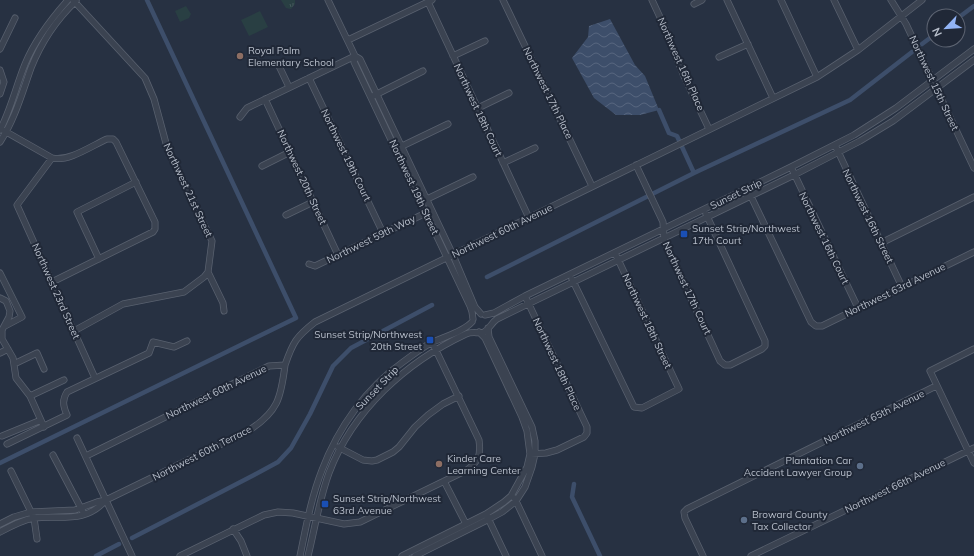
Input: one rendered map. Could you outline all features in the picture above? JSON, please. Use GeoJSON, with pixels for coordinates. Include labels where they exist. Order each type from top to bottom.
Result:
{"type":"FeatureCollection","features":[{"type":"Feature","properties":{"kind":"street"},"geometry":{"type":"LineString","coordinates":[[52,282],[99,260],[155,229],[155,222],[116,142],[113,139],[107,139],[67,158],[58,160],[0,130],[11,108],[26,63],[36,42],[53,17],[73,0]]}},
{"type":"Feature","properties":{"kind":"street"},"geometry":{"type":"LineString","coordinates":[[0,142],[14,117],[32,66],[42,46],[73,0]]}},
{"type":"Feature","properties":{"kind":"street","name":"Northwest 21st Street"},"geometry":{"type":"LineString","coordinates":[[73,0],[145,78],[154,99],[167,147],[212,241],[208,272]]}},
{"type":"Feature","properties":{"kind":"street","name":"Northwest 19th Street"},"geometry":{"type":"LineString","coordinates":[[328,0],[355,56],[354,62],[374,95],[475,307],[483,315]]}},
{"type":"Feature","properties":{"kind":"street","name":"Northwest 17th Place"},"geometry":{"type":"LineString","coordinates":[[503,0],[592,186]]}},
{"type":"Feature","properties":{"kind":"street","name":"Northwest 16th Place"},"geometry":{"type":"LineString","coordinates":[[652,0],[681,69],[710,129]]}},
{"type":"Feature","properties":{"kind":"street"},"geometry":{"type":"LineString","coordinates":[[694,4],[702,0]]}},
{"type":"Feature","properties":{"kind":"street"},"geometry":{"type":"LineString","coordinates":[[727,0],[773,98]]}},
{"type":"Feature","properties":{"kind":"street"},"geometry":{"type":"LineString","coordinates":[[781,0],[817,77]]}},
{"type":"Feature","properties":{"kind":"street"},"geometry":{"type":"LineString","coordinates":[[834,0],[858,50]]}},
{"type":"Feature","properties":{"kind":"street","name":"Northwest 15th Street"},"geometry":{"type":"LineString","coordinates":[[891,0],[901,15],[974,168]]}},
{"type":"Feature","properties":{"kind":"street","name":"Northwest 60th Avenue"},"geometry":{"type":"LineString","coordinates":[[86,456],[260,370],[269,366],[285,365],[291,346],[302,332],[315,322],[817,77],[858,50],[922,0]]}},
{"type":"Feature","properties":{"kind":"street"},"geometry":{"type":"LineString","coordinates":[[348,40],[430,1]]}},
{"type":"Feature","properties":{"kind":"street","name":"Northwest 18th Court"},"geometry":{"type":"LineString","coordinates":[[430,1],[453,56],[529,218]]}},
{"type":"Feature","properties":{"kind":"street"},"geometry":{"type":"LineString","coordinates":[[0,49],[15,18]]}},
{"type":"Feature","properties":{"kind":"street"},"geometry":{"type":"LineString","coordinates":[[453,56],[485,41]]}},
{"type":"Feature","properties":{"kind":"street"},"geometry":{"type":"LineString","coordinates":[[719,57],[748,44]]}},
{"type":"Feature","properties":{"kind":"street","name":"Sunset Strip"},"geometry":{"type":"LineString","coordinates":[[483,315],[494,313],[525,296],[835,145],[872,124],[906,101],[974,50]]}},
{"type":"Feature","properties":{"kind":"street"},"geometry":{"type":"LineString","coordinates":[[240,117],[247,108],[355,56]]}},
{"type":"Feature","properties":{"kind":"street","name":"Sunset Strip"},"geometry":{"type":"LineString","coordinates":[[489,326],[497,319],[574,283],[838,153],[872,134],[911,108],[974,60]]}},
{"type":"Feature","properties":{"kind":"street"},"geometry":{"type":"LineString","coordinates":[[279,66],[290,87]]}},
{"type":"Feature","properties":{"kind":"street"},"geometry":{"type":"LineString","coordinates":[[0,70],[4,82],[0,94]]}},
{"type":"Feature","properties":{"kind":"street"},"geometry":{"type":"LineString","coordinates":[[374,95],[423,71]]}},
{"type":"Feature","properties":{"kind":"street","name":"Northwest 19th Court"},"geometry":{"type":"LineString","coordinates":[[309,78],[384,233]]}},
{"type":"Feature","properties":{"kind":"street"},"geometry":{"type":"LineString","coordinates":[[478,108],[510,94]]}},
{"type":"Feature","properties":{"kind":"street","name":"Northwest 20th Street"},"geometry":{"type":"LineString","coordinates":[[265,99],[338,255]]}},
{"type":"Feature","properties":{"kind":"street"},"geometry":{"type":"LineString","coordinates":[[906,101],[911,108]]}},
{"type":"Feature","properties":{"kind":"street"},"geometry":{"type":"LineString","coordinates":[[398,148],[448,124]]}},
{"type":"Feature","properties":{"kind":"street","name":"Northwest 16th Street"},"geometry":{"type":"LineString","coordinates":[[835,145],[902,287]]}},
{"type":"Feature","properties":{"kind":"street"},"geometry":{"type":"LineString","coordinates":[[503,163],[535,148]]}},
{"type":"Feature","properties":{"kind":"street"},"geometry":{"type":"LineString","coordinates":[[262,166],[290,152]]}},
{"type":"Feature","properties":{"kind":"street","name":"Northwest 23rd Street"},"geometry":{"type":"LineString","coordinates":[[52,158],[17,205],[95,378]]}},
{"type":"Feature","properties":{"kind":"street","name":"Northwest 17th Court"},"geometry":{"type":"LineString","coordinates":[[636,165],[663,222],[664,239],[720,360],[725,365],[730,365],[762,349],[765,346],[765,340],[707,217]]}},
{"type":"Feature","properties":{"kind":"street","name":"Northwest 16th Court"},"geometry":{"type":"LineString","coordinates":[[791,167],[858,308]]}},
{"type":"Feature","properties":{"kind":"street"},"geometry":{"type":"LineString","coordinates":[[424,200],[473,177]]}},
{"type":"Feature","properties":{"kind":"street"},"geometry":{"type":"LineString","coordinates":[[99,260],[77,212],[136,182]]}},
{"type":"Feature","properties":{"kind":"street"},"geometry":{"type":"LineString","coordinates":[[747,188],[751,195]]}},
{"type":"Feature","properties":{"kind":"street","name":"Northwest 63rd Avenue"},"geometry":{"type":"LineString","coordinates":[[751,195],[811,322],[816,326],[822,326],[974,252]]}},
{"type":"Feature","properties":{"kind":"street"},"geometry":{"type":"LineString","coordinates":[[881,243],[974,197]]}},
{"type":"Feature","properties":{"kind":"street"},"geometry":{"type":"LineString","coordinates":[[286,215],[313,202]]}},
{"type":"Feature","properties":{"kind":"street"},"geometry":{"type":"LineString","coordinates":[[704,209],[707,217]]}},
{"type":"Feature","properties":{"kind":"street","name":"Northwest 59th Way"},"geometry":{"type":"LineString","coordinates":[[309,264],[315,266],[429,212]]}},
{"type":"Feature","properties":{"kind":"street","name":"Northwest 18th Street"},"geometry":{"type":"LineString","coordinates":[[574,283],[634,408],[642,408],[679,389],[615,253]]}},
{"type":"Feature","properties":{"kind":"street","name":"Northwest 19th Street"},"geometry":{"type":"LineString","coordinates":[[450,256],[472,312],[472,320]]}},
{"type":"Feature","properties":{"kind":"street"},"geometry":{"type":"LineString","coordinates":[[74,331],[123,304],[184,292],[204,277],[208,272],[223,303],[224,312]]}},
{"type":"Feature","properties":{"kind":"street"},"geometry":{"type":"LineString","coordinates":[[0,273],[2,283],[22,317],[4,326]]}},
{"type":"Feature","properties":{"kind":"street"},"geometry":{"type":"LineString","coordinates":[[570,275],[574,283]]}},
{"type":"Feature","properties":{"kind":"street","name":"Northwest 18th Place"},"geometry":{"type":"LineString","coordinates":[[525,296],[587,427],[587,433],[584,438],[557,450],[546,453],[532,454]]}},
{"type":"Feature","properties":{"kind":"street"},"geometry":{"type":"LineString","coordinates":[[0,298],[6,301],[10,311],[4,326],[2,339],[13,358],[16,378],[30,396],[44,426]]}},
{"type":"Feature","properties":{"kind":"street"},"geometry":{"type":"LineString","coordinates":[[402,556],[466,524],[488,516],[502,512],[516,501],[525,487],[529,476],[535,441],[532,426],[489,336],[489,320],[483,315],[476,316],[472,320],[472,327],[485,338],[522,417],[532,454],[527,467],[510,496],[488,516],[415,556]]}},
{"type":"Feature","properties":{"kind":"street","name":"Sunset Strip"},"geometry":{"type":"LineString","coordinates":[[300,556],[320,475],[333,444],[364,398],[401,364],[432,342],[465,327],[472,320]]}},
{"type":"Feature","properties":{"kind":"street"},"geometry":{"type":"LineString","coordinates":[[479,332],[486,331],[489,326]]}},
{"type":"Feature","properties":{"kind":"street","name":"Sunset Strip"},"geometry":{"type":"LineString","coordinates":[[308,556],[325,486],[341,448],[372,403],[392,382],[422,358],[467,334],[479,332]]}},
{"type":"Feature","properties":{"kind":"street"},"geometry":{"type":"LineString","coordinates":[[7,444],[67,415],[64,409],[63,401],[67,392],[149,353],[153,342],[174,347],[187,341]]}},
{"type":"Feature","properties":{"kind":"street"},"geometry":{"type":"LineString","coordinates":[[180,556],[264,515],[278,512],[293,512],[344,524],[360,522],[467,470],[474,465],[480,451],[479,440],[432,342]]}},
{"type":"Feature","properties":{"kind":"street"},"geometry":{"type":"LineString","coordinates":[[0,353],[8,349]]}},
{"type":"Feature","properties":{"kind":"street"},"geometry":{"type":"LineString","coordinates":[[974,349],[930,371],[974,463]]}},
{"type":"Feature","properties":{"kind":"street"},"geometry":{"type":"LineString","coordinates":[[14,364],[36,353],[44,369]]}},
{"type":"Feature","properties":{"kind":"street","name":"Northwest 60th Terrace"},"geometry":{"type":"LineString","coordinates":[[0,524],[31,512],[70,511],[81,509],[106,500],[248,431],[260,424],[270,414],[277,402],[283,383],[285,365]]}},
{"type":"Feature","properties":{"kind":"street"},"geometry":{"type":"LineString","coordinates":[[30,396],[64,380]]}},
{"type":"Feature","properties":{"kind":"street","name":"Northwest 65th Avenue"},"geometry":{"type":"LineString","coordinates":[[703,556],[685,518],[684,512],[687,509],[936,386]]}},
{"type":"Feature","properties":{"kind":"street"},"geometry":{"type":"LineString","coordinates":[[333,444],[362,460],[377,460],[393,452],[399,447],[428,414],[458,396]]}},
{"type":"Feature","properties":{"kind":"street"},"geometry":{"type":"LineString","coordinates":[[364,398],[372,403]]}},
{"type":"Feature","properties":{"kind":"street"},"geometry":{"type":"LineString","coordinates":[[2,436],[41,420]]}},
{"type":"Feature","properties":{"kind":"street"},"geometry":{"type":"LineString","coordinates":[[77,438],[132,556]]}},
{"type":"Feature","properties":{"kind":"street","name":"Northwest 66th Avenue"},"geometry":{"type":"LineString","coordinates":[[751,556],[974,448]]}},
{"type":"Feature","properties":{"kind":"street"},"geometry":{"type":"LineString","coordinates":[[54,455],[84,514]]}},
{"type":"Feature","properties":{"kind":"street"},"geometry":{"type":"LineString","coordinates":[[12,471],[34,518],[37,539]]}},
{"type":"Feature","properties":{"kind":"street"},"geometry":{"type":"LineString","coordinates":[[444,481],[466,524]]}},
{"type":"Feature","properties":{"kind":"street"},"geometry":{"type":"LineString","coordinates":[[510,496],[516,501],[542,556]]}},
{"type":"Feature","properties":{"kind":"street","name":"Northwest 60th Terrace"},"geometry":{"type":"LineString","coordinates":[[0,532],[22,521],[34,518],[69,518],[84,514],[100,507],[106,500]]}},
{"type":"Feature","properties":{"kind":"street"},"geometry":{"type":"LineString","coordinates":[[488,516],[506,556]]}},
{"type":"Feature","properties":{"kind":"street"},"geometry":{"type":"LineString","coordinates":[[234,529],[247,556]]}},
{"type":"Feature","properties":{"kind":"green space"},"geometry":{"type":"Polygon","coordinates":[[[281,0],[295,0],[295,4],[291,9],[286,8],[281,0]]]}},
{"type":"Feature","properties":{"kind":"green space"},"geometry":{"type":"Polygon","coordinates":[[[186,6],[191,14],[189,18],[180,22],[175,11],[186,6]]]}},
{"type":"Feature","properties":{"kind":"green space"},"geometry":{"type":"Polygon","coordinates":[[[260,11],[268,27],[249,36],[241,20],[260,11]]]}},
{"type":"Feature","properties":{"kind":"water"},"geometry":{"type":"Polygon","coordinates":[[[610,19],[635,65],[645,76],[659,110],[640,115],[616,115],[594,98],[572,58],[588,37],[589,26],[610,19]]]}},
{"type":"Feature","properties":{"kind":"waterway"},"geometry":{"type":"LineString","coordinates":[[0,463],[296,318],[147,0]]}},
{"type":"Feature","properties":{"kind":"waterway"},"geometry":{"type":"LineString","coordinates":[[966,12],[974,6]]}},
{"type":"Feature","properties":{"kind":"waterway"},"geometry":{"type":"LineString","coordinates":[[922,44],[926,41]]}},
{"type":"Feature","properties":{"kind":"waterway"},"geometry":{"type":"LineString","coordinates":[[487,277],[694,173],[850,100],[912,52]]}},
{"type":"Feature","properties":{"kind":"waterway"},"geometry":{"type":"LineString","coordinates":[[659,110],[669,133],[677,136],[694,173]]}},
{"type":"Feature","properties":{"kind":"waterway"},"geometry":{"type":"LineString","coordinates":[[132,538],[278,462],[291,448],[310,414],[333,366],[351,348],[432,305]]}},
{"type":"Feature","properties":{"kind":"waterway"},"geometry":{"type":"LineString","coordinates":[[574,484],[572,497],[600,556]]}},
{"type":"Feature","properties":{"kind":"waterway"},"geometry":{"type":"LineString","coordinates":[[96,556],[119,544]]}},
{"type":"Feature","properties":{"kind":"place","name":"Royal Palm Elementary School"},"geometry":{"type":"Point","coordinates":[240,56]}},
{"type":"Feature","properties":{"kind":"place","name":"Sunset Strip/Northwest 17th Court"},"geometry":{"type":"Point","coordinates":[684,234]}},
{"type":"Feature","properties":{"kind":"place","name":"Sunset Strip/Northwest 20th Street"},"geometry":{"type":"Point","coordinates":[430,340]}},
{"type":"Feature","properties":{"kind":"place","name":"Kinder Care Learning Center"},"geometry":{"type":"Point","coordinates":[439,464]}},
{"type":"Feature","properties":{"kind":"place","name":"Plantation Car Accident Lawyer Group"},"geometry":{"type":"Point","coordinates":[860,466]}},
{"type":"Feature","properties":{"kind":"place","name":"Sunset Strip/Northwest 63rd Avenue"},"geometry":{"type":"Point","coordinates":[325,504]}},
{"type":"Feature","properties":{"kind":"place","name":"Broward County Tax Collector"},"geometry":{"type":"Point","coordinates":[744,520]}}]}
